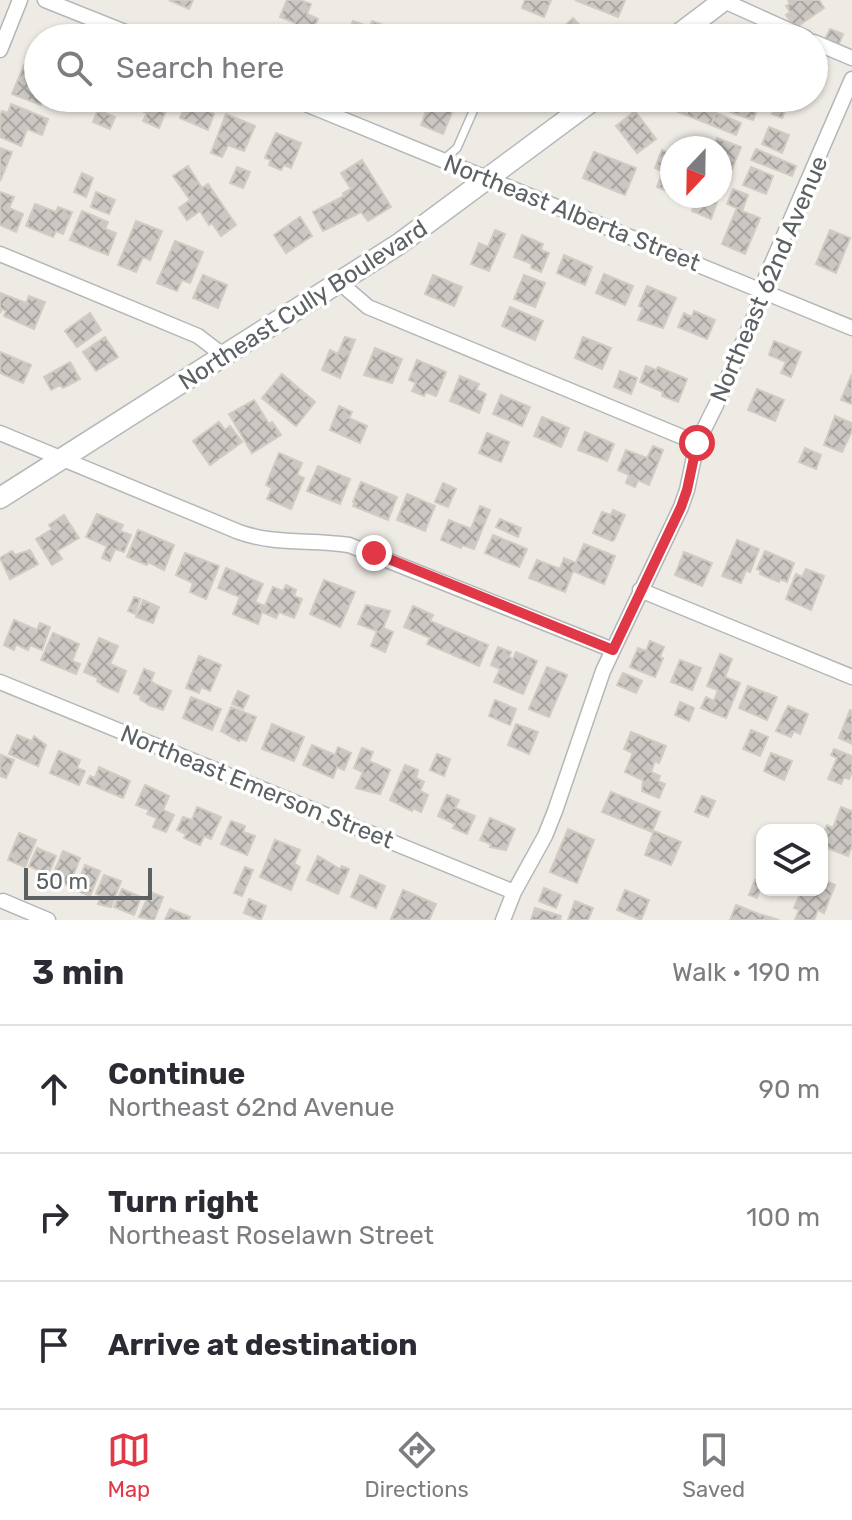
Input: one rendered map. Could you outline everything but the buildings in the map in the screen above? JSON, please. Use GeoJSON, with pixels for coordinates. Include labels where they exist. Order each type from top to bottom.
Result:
{"type":"FeatureCollection","features":[{"type":"Feature","properties":{"kind":"main road"},"geometry":{"type":"LineString","coordinates":[[692,24],[723,0]]}},
{"type":"Feature","properties":{"kind":"main road","name":"Northeast Cully Boulevard"},"geometry":{"type":"LineString","coordinates":[[0,498],[430,223],[578,112]]}},
{"type":"Feature","properties":{"kind":"street"},"geometry":{"type":"LineString","coordinates":[[0,50],[20,0]]}},
{"type":"Feature","properties":{"kind":"street"},"geometry":{"type":"LineString","coordinates":[[45,0],[105,24]]}},
{"type":"Feature","properties":{"kind":"street"},"geometry":{"type":"LineString","coordinates":[[723,0],[775,24]]}},
{"type":"Feature","properties":{"kind":"street"},"geometry":{"type":"LineString","coordinates":[[828,48],[852,58]]}},
{"type":"Feature","properties":{"kind":"street","name":"Northeast 62nd Avenue"},"geometry":{"type":"LineString","coordinates":[[503,920],[555,811],[592,698],[672,527],[687,490],[697,443],[722,392],[852,79]]}},
{"type":"Feature","properties":{"kind":"street","name":"Northeast Alberta Street"},"geometry":{"type":"LineString","coordinates":[[325,112],[852,328]]}},
{"type":"Feature","properties":{"kind":"street"},"geometry":{"type":"LineString","coordinates":[[0,254],[198,336],[224,356]]}},
{"type":"Feature","properties":{"kind":"street"},"geometry":{"type":"LineString","coordinates":[[339,282],[368,307],[697,443]]}},
{"type":"Feature","properties":{"kind":"street"},"geometry":{"type":"LineString","coordinates":[[0,433],[257,538],[276,542],[329,542],[374,553],[613,650]]}},
{"type":"Feature","properties":{"kind":"street"},"geometry":{"type":"LineString","coordinates":[[640,590],[852,677]]}},
{"type":"Feature","properties":{"kind":"street","name":"Northeast Emerson Street"},"geometry":{"type":"LineString","coordinates":[[0,682],[514,892]]}},
{"type":"Feature","properties":{"kind":"street"},"geometry":{"type":"LineString","coordinates":[[3,901],[48,920]]}},
{"type":"Feature","properties":{"kind":"lane"},"geometry":{"type":"LineString","coordinates":[[443,160],[457,148],[473,112]]}},
{"type":"Feature","properties":{"kind":"route"},"geometry":{"type":"LineString","coordinates":[[374,553],[613,650],[633,602],[681,507],[697,443]]}}]}
